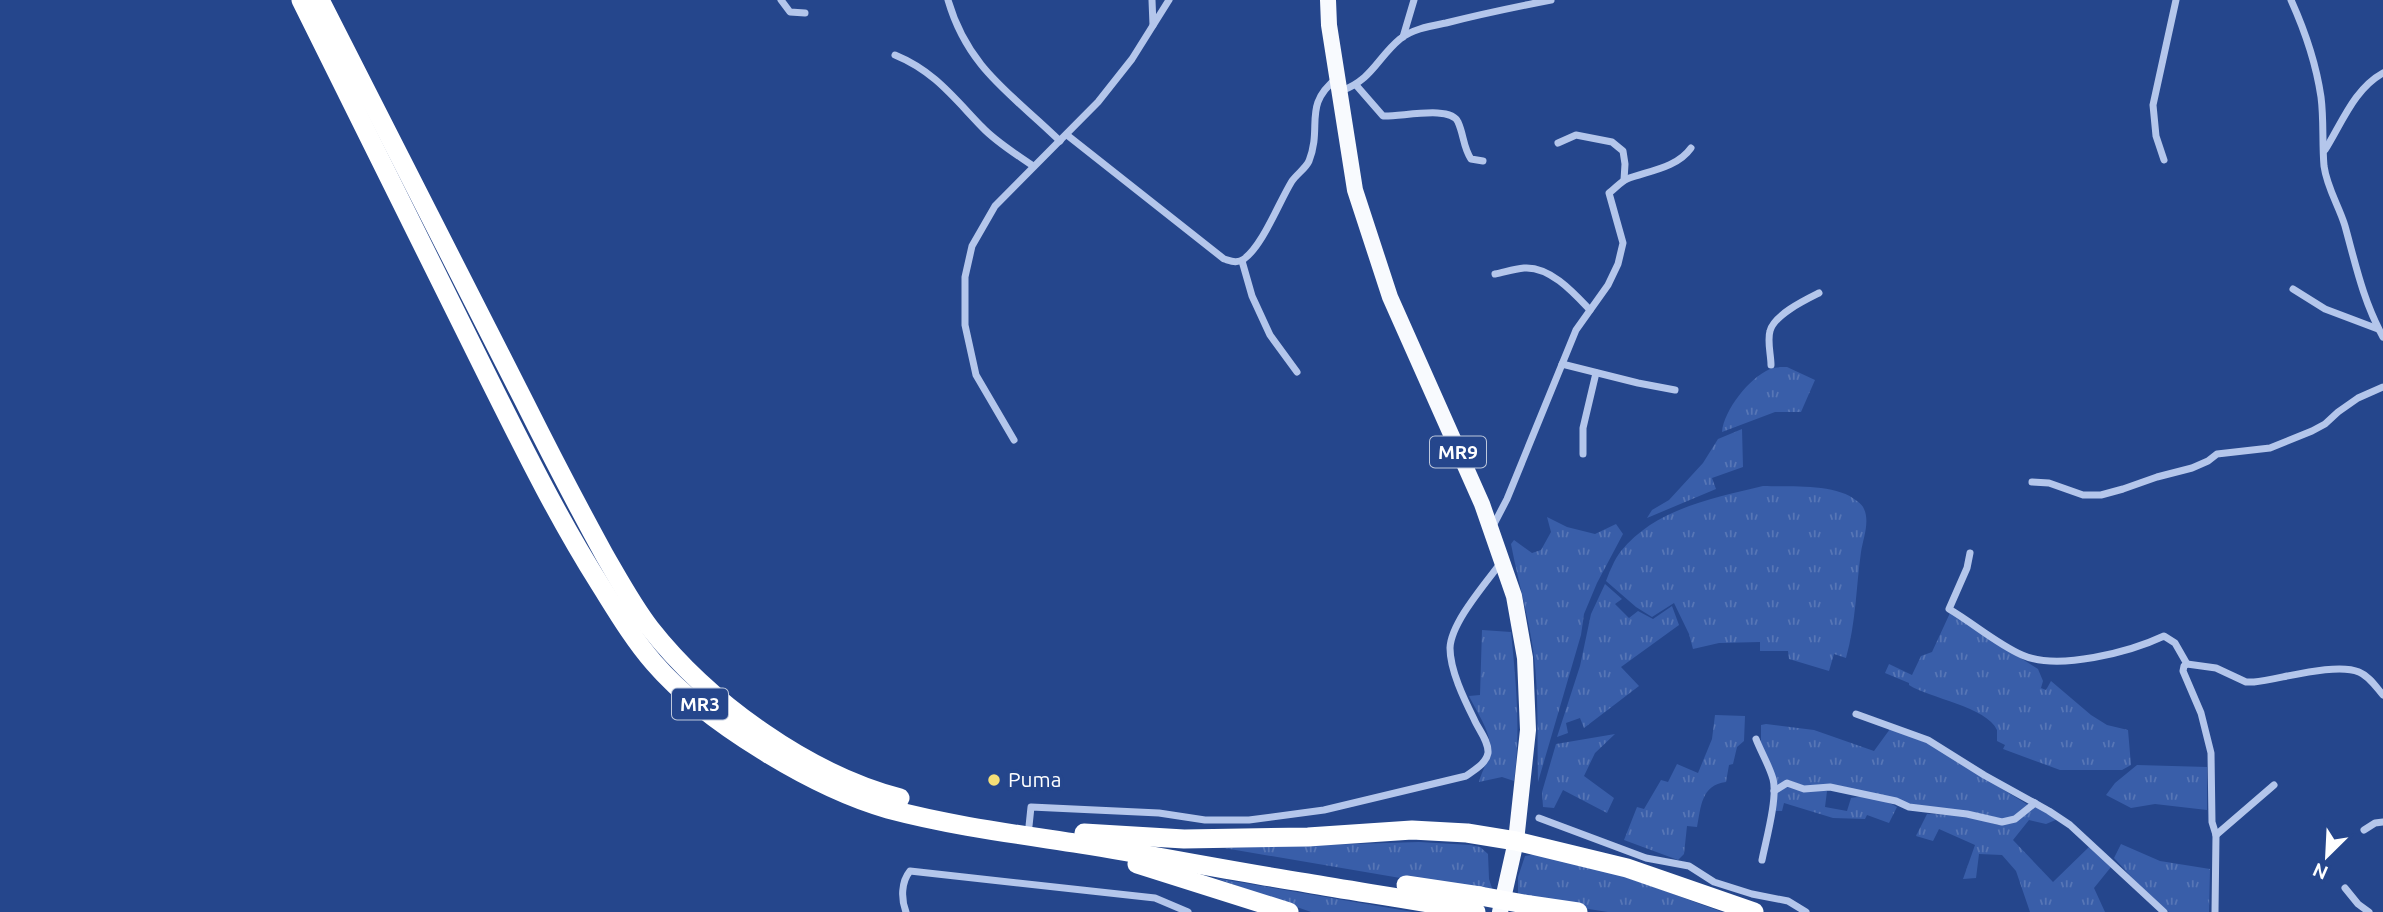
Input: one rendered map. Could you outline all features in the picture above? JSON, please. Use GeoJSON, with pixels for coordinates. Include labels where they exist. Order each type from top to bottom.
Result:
{"type":"FeatureCollection","features":[{"type":"Feature","properties":{"kind":"highway","name":"MR3"},"geometry":{"type":"LineString","coordinates":[[301,0],[529,458],[576,546],[634,638],[656,666],[728,729],[796,769],[884,808],[978,830],[1082,838],[1313,871],[1478,904],[1530,905],[1578,912]]}},
{"type":"Feature","properties":{"kind":"highway","name":"MR3"},"geometry":{"type":"LineString","coordinates":[[320,0],[607,560],[649,627],[692,675],[768,736],[845,778],[889,795],[980,820],[1029,826],[1082,838]]}},
{"type":"Feature","properties":{"kind":"highway"},"geometry":{"type":"LineString","coordinates":[[1082,838],[1308,837],[1412,830],[1467,833],[1516,841],[1627,868],[1754,912]]}},
{"type":"Feature","properties":{"kind":"highway"},"geometry":{"type":"LineString","coordinates":[[1082,838],[1190,882],[1289,912]]}},
{"type":"Feature","properties":{"kind":"main road","name":"MR9"},"geometry":{"type":"LineString","coordinates":[[1328,0],[1355,190],[1390,296],[1482,504],[1514,596],[1526,670],[1528,730],[1516,841],[1500,912]]}},
{"type":"Feature","properties":{"kind":"street"},"geometry":{"type":"LineString","coordinates":[[781,0],[790,12],[806,13]]}},
{"type":"Feature","properties":{"kind":"street"},"geometry":{"type":"LineString","coordinates":[[948,0],[959,30],[982,66],[1003,90],[1224,259],[1234,262],[1242,261],[1255,248],[1292,181],[1308,165],[1315,141],[1315,110],[1324,88],[1356,85],[1403,37],[1420,29],[1551,0]]}},
{"type":"Feature","properties":{"kind":"street"},"geometry":{"type":"LineString","coordinates":[[1152,0],[1153,26]]}},
{"type":"Feature","properties":{"kind":"street"},"geometry":{"type":"LineString","coordinates":[[1014,440],[976,375],[965,325],[965,277],[972,246],[995,206],[1098,102],[1132,59],[1169,0]]}},
{"type":"Feature","properties":{"kind":"street"},"geometry":{"type":"LineString","coordinates":[[1403,37],[1414,0]]}},
{"type":"Feature","properties":{"kind":"street"},"geometry":{"type":"LineString","coordinates":[[2164,160],[2156,136],[2153,105],[2176,0]]}},
{"type":"Feature","properties":{"kind":"street"},"geometry":{"type":"LineString","coordinates":[[2291,0],[2315,64],[2329,186],[2344,225],[2365,297],[2383,337]]}},
{"type":"Feature","properties":{"kind":"street"},"geometry":{"type":"LineString","coordinates":[[895,55],[924,69],[962,104],[984,129],[1033,166]]}},
{"type":"Feature","properties":{"kind":"street"},"geometry":{"type":"LineString","coordinates":[[2325,150],[2354,100],[2368,83],[2383,73]]}},
{"type":"Feature","properties":{"kind":"street"},"geometry":{"type":"LineString","coordinates":[[1356,85],[1384,116],[1438,112],[1451,114],[1457,118],[1464,137],[1465,150],[1471,159],[1483,160]]}},
{"type":"Feature","properties":{"kind":"street"},"geometry":{"type":"LineString","coordinates":[[1558,144],[1576,135],[1612,142],[1623,150],[1624,180]]}},
{"type":"Feature","properties":{"kind":"street"},"geometry":{"type":"LineString","coordinates":[[1491,530],[1507,499],[1576,330],[1608,285],[1618,264],[1623,243],[1609,193],[1624,180],[1685,157],[1691,148]]}},
{"type":"Feature","properties":{"kind":"street"},"geometry":{"type":"LineString","coordinates":[[1242,261],[1252,296],[1270,335],[1297,372]]}},
{"type":"Feature","properties":{"kind":"street"},"geometry":{"type":"LineString","coordinates":[[1495,274],[1527,268],[1550,275],[1573,291],[1590,310]]}},
{"type":"Feature","properties":{"kind":"street"},"geometry":{"type":"LineString","coordinates":[[2293,289],[2325,309],[2379,329]]}},
{"type":"Feature","properties":{"kind":"street"},"geometry":{"type":"LineString","coordinates":[[1771,365],[1771,326],[1802,301],[1819,293]]}},
{"type":"Feature","properties":{"kind":"street"},"geometry":{"type":"LineString","coordinates":[[1562,364],[1675,390]]}},
{"type":"Feature","properties":{"kind":"street"},"geometry":{"type":"LineString","coordinates":[[1583,454],[1583,428],[1595,373]]}},
{"type":"Feature","properties":{"kind":"street"},"geometry":{"type":"LineString","coordinates":[[2032,482],[2049,484],[2083,495],[2101,495],[2192,468],[2217,454],[2270,447],[2312,431],[2358,398],[2383,387]]}},
{"type":"Feature","properties":{"kind":"street"},"geometry":{"type":"LineString","coordinates":[[1970,554],[1967,568],[1949,609],[2025,656],[2055,661],[2088,658],[2115,654],[2164,636],[2175,643],[2187,664]]}},
{"type":"Feature","properties":{"kind":"street"},"geometry":{"type":"LineString","coordinates":[[1029,826],[1031,807],[1159,813],[1205,820],[1249,820],[1324,810],[1466,776],[1483,763],[1488,753],[1452,666],[1450,646],[1455,630],[1502,561]]}},
{"type":"Feature","properties":{"kind":"street"},"geometry":{"type":"LineString","coordinates":[[2187,664],[2216,668],[2254,682],[2348,668],[2361,672],[2383,695]]}},
{"type":"Feature","properties":{"kind":"street"},"geometry":{"type":"LineString","coordinates":[[2187,664],[2183,671],[2202,713],[2211,753],[2212,822],[2216,835],[2215,912]]}},
{"type":"Feature","properties":{"kind":"street"},"geometry":{"type":"LineString","coordinates":[[1856,714],[1928,740],[2070,825],[2164,912]]}},
{"type":"Feature","properties":{"kind":"street"},"geometry":{"type":"LineString","coordinates":[[1756,739],[1773,781],[1774,791],[1762,860]]}},
{"type":"Feature","properties":{"kind":"street"},"geometry":{"type":"LineString","coordinates":[[1774,791],[1787,783],[1804,789],[1830,787],[1909,807],[1967,814],[2001,822],[2015,819],[2035,803]]}},
{"type":"Feature","properties":{"kind":"street"},"geometry":{"type":"LineString","coordinates":[[2216,835],[2274,785]]}},
{"type":"Feature","properties":{"kind":"street"},"geometry":{"type":"LineString","coordinates":[[1082,838],[1083,810]]}},
{"type":"Feature","properties":{"kind":"street"},"geometry":{"type":"LineString","coordinates":[[1539,818],[1647,858],[1689,866],[1714,882],[1752,894],[1788,901],[1806,912]]}},
{"type":"Feature","properties":{"kind":"street"},"geometry":{"type":"LineString","coordinates":[[2364,830],[2383,822]]}},
{"type":"Feature","properties":{"kind":"street"},"geometry":{"type":"LineString","coordinates":[[906,912],[901,900],[906,875],[910,871],[1155,898],[1188,912]]}},
{"type":"Feature","properties":{"kind":"street"},"geometry":{"type":"LineString","coordinates":[[2345,888],[2358,904],[2369,912]]}},
{"type":"Feature","properties":{"kind":"green space"},"geometry":{"type":"Polygon","coordinates":[[[1787,367],[1815,380],[1801,412],[1775,412],[1722,432],[1727,414],[1746,387],[1770,369],[1787,367]]]}},
{"type":"Feature","properties":{"kind":"green space"},"geometry":{"type":"Polygon","coordinates":[[[1742,429],[1743,467],[1712,478],[1716,489],[1647,518],[1652,510],[1669,500],[1703,463],[1718,439],[1742,429]]]}},
{"type":"Feature","properties":{"kind":"green space"},"geometry":{"type":"Polygon","coordinates":[[[1763,486],[1812,487],[1837,491],[1857,501],[1866,514],[1854,618],[1846,658],[1834,654],[1829,671],[1789,659],[1788,651],[1760,651],[1760,642],[1719,643],[1693,649],[1674,603],[1652,617],[1606,581],[1621,551],[1651,525],[1686,507],[1763,486]]]}},
{"type":"Feature","properties":{"kind":"green space"},"geometry":{"type":"Polygon","coordinates":[[[1547,517],[1567,527],[1595,534],[1616,524],[1623,534],[1584,614],[1581,635],[1538,782],[1534,656],[1511,544],[1514,540],[1532,553],[1541,550],[1551,532],[1547,517]]]}},
{"type":"Feature","properties":{"kind":"green space"},"geometry":{"type":"Polygon","coordinates":[[[1605,584],[1622,599],[1615,604],[1629,618],[1638,611],[1653,619],[1672,606],[1679,625],[1621,667],[1639,686],[1584,728],[1580,718],[1566,723],[1568,733],[1557,737],[1580,666],[1591,614],[1605,584]]]}},
{"type":"Feature","properties":{"kind":"green space"},"geometry":{"type":"Polygon","coordinates":[[[1950,613],[2038,669],[2043,681],[2041,688],[2046,690],[2051,681],[2091,715],[2107,725],[2128,730],[2131,765],[2122,770],[2060,770],[2003,749],[2005,745],[1997,741],[1997,730],[1982,715],[1918,690],[1909,683],[1885,673],[1889,664],[1912,675],[1921,656],[1932,652],[1950,613]]]}},
{"type":"Feature","properties":{"kind":"green space"},"geometry":{"type":"Polygon","coordinates":[[[1482,630],[1511,632],[1517,725],[1514,781],[1502,777],[1479,782],[1490,753],[1490,743],[1469,696],[1480,695],[1482,630]]]}},
{"type":"Feature","properties":{"kind":"green space"},"geometry":{"type":"Polygon","coordinates":[[[1715,715],[1745,716],[1744,741],[1737,747],[1733,764],[1729,765],[1726,782],[1711,787],[1707,792],[1701,805],[1697,827],[1687,826],[1684,854],[1678,860],[1624,840],[1637,807],[1644,809],[1661,780],[1668,782],[1677,764],[1698,773],[1712,739],[1715,715]]]}},
{"type":"Feature","properties":{"kind":"green space"},"geometry":{"type":"Polygon","coordinates":[[[1761,725],[1814,730],[1874,751],[1890,729],[1932,745],[2028,805],[2007,819],[1913,805],[1893,798],[1806,787],[1789,780],[1776,787],[1761,742],[1761,725]]]}},
{"type":"Feature","properties":{"kind":"green space"},"geometry":{"type":"Polygon","coordinates":[[[1615,734],[1595,753],[1584,776],[1614,798],[1607,813],[1563,790],[1554,808],[1543,807],[1542,792],[1556,744],[1615,734]]]}},
{"type":"Feature","properties":{"kind":"green space"},"geometry":{"type":"Polygon","coordinates":[[[2137,765],[2207,767],[2207,810],[2155,804],[2131,808],[2106,795],[2115,783],[2137,765]]]}},
{"type":"Feature","properties":{"kind":"green space"},"geometry":{"type":"Polygon","coordinates":[[[1786,786],[1803,791],[1827,791],[1825,807],[1847,811],[1851,798],[1863,797],[1881,800],[1897,807],[1889,823],[1867,815],[1865,819],[1833,818],[1784,803],[1782,811],[1776,811],[1776,793],[1786,786]]]}},
{"type":"Feature","properties":{"kind":"green space"},"geometry":{"type":"Polygon","coordinates":[[[2036,807],[2058,819],[2046,824],[2029,820],[2013,840],[2053,882],[2090,846],[2111,867],[2094,888],[2105,912],[2030,912],[2016,871],[2002,855],[1979,854],[1976,878],[1963,879],[1975,845],[1939,829],[1933,841],[1916,836],[1927,814],[1965,815],[1998,825],[2013,823],[2036,807]]]}},
{"type":"Feature","properties":{"kind":"green space"},"geometry":{"type":"Polygon","coordinates":[[[1419,842],[1480,847],[1488,854],[1489,879],[1494,894],[1224,848],[1419,842]]]}},
{"type":"Feature","properties":{"kind":"green space"},"geometry":{"type":"Polygon","coordinates":[[[2121,844],[2160,861],[2210,869],[2209,912],[2169,912],[2114,858],[2121,844]]]}},
{"type":"Feature","properties":{"kind":"green space"},"geometry":{"type":"Polygon","coordinates":[[[1537,854],[1607,871],[1722,912],[1608,912],[1518,898],[1518,877],[1525,856],[1537,854]]]}},
{"type":"Feature","properties":{"kind":"green space"},"geometry":{"type":"Polygon","coordinates":[[[1215,878],[1413,912],[1311,912],[1215,878]]]}},
{"type":"Feature","properties":{"kind":"place","name":"Puma"},"geometry":{"type":"Point","coordinates":[994,780]}}]}
